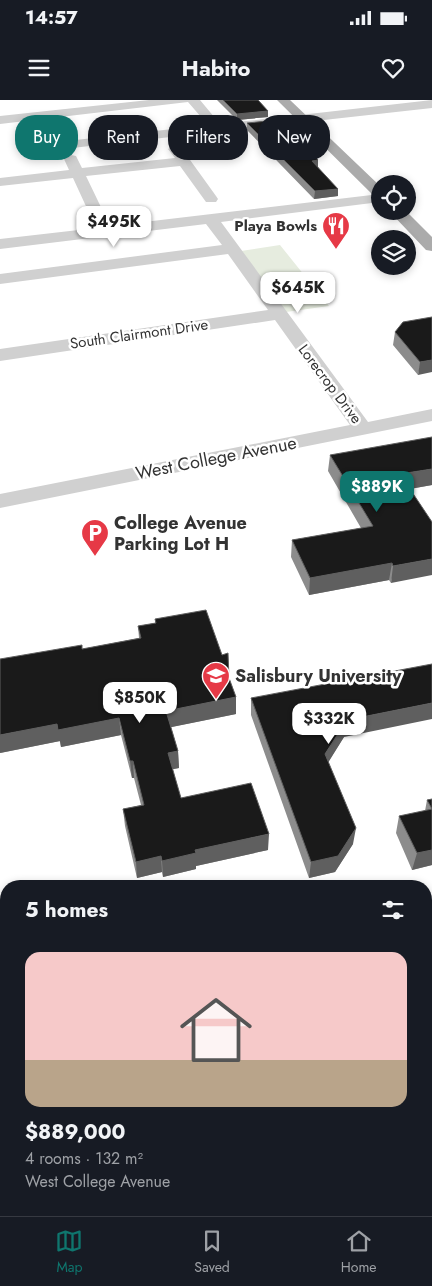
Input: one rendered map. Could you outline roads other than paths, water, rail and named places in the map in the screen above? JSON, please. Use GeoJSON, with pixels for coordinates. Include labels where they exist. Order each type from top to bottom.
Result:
{"type":"FeatureCollection","features":[{"type":"Feature","properties":{"kind":"main road"},"geometry":{"type":"LineString","coordinates":[[283,100],[299,115]]}},
{"type":"Feature","properties":{"kind":"main road"},"geometry":{"type":"LineString","coordinates":[[330,145],[371,185]]}},
{"type":"Feature","properties":{"kind":"main road"},"geometry":{"type":"LineString","coordinates":[[407,220],[432,246]]}},
{"type":"Feature","properties":{"kind":"street"},"geometry":{"type":"LineString","coordinates":[[40,100],[47,115],[118,103],[183,100]]}},
{"type":"Feature","properties":{"kind":"street"},"geometry":{"type":"LineString","coordinates":[[193,100],[206,115]]}},
{"type":"Feature","properties":{"kind":"street"},"geometry":{"type":"LineString","coordinates":[[118,103],[126,115]]}},
{"type":"Feature","properties":{"kind":"street"},"geometry":{"type":"LineString","coordinates":[[330,117],[432,104]]}},
{"type":"Feature","properties":{"kind":"street"},"geometry":{"type":"LineString","coordinates":[[0,120],[15,118]]}},
{"type":"Feature","properties":{"kind":"street"},"geometry":{"type":"LineString","coordinates":[[72,160],[104,231]]}},
{"type":"Feature","properties":{"kind":"street"},"geometry":{"type":"LineString","coordinates":[[0,182],[184,161],[211,198]]}},
{"type":"Feature","properties":{"kind":"street"},"geometry":{"type":"LineString","coordinates":[[0,244],[371,199]]}},
{"type":"Feature","properties":{"kind":"street","name":"Lorecrop Drive"},"geometry":{"type":"LineString","coordinates":[[210,218],[363,429]]}},
{"type":"Feature","properties":{"kind":"street"},"geometry":{"type":"LineString","coordinates":[[0,279],[232,248]]}},
{"type":"Feature","properties":{"kind":"street","name":"South Clairmont Drive"},"geometry":{"type":"LineString","coordinates":[[0,355],[278,314]]}},
{"type":"Feature","properties":{"kind":"street","name":"West College Avenue"},"geometry":{"type":"LineString","coordinates":[[0,501],[432,415]]}},
{"type":"Feature","properties":{"kind":"place","name":"Playa Bowls"},"geometry":{"type":"Point","coordinates":[336,250]}},
{"type":"Feature","properties":{"kind":"place","name":"College Avenue Parking Lot H"},"geometry":{"type":"Point","coordinates":[95,557]}},
{"type":"Feature","properties":{"kind":"place","name":"Salisbury University"},"geometry":{"type":"Point","coordinates":[216,700]}}]}
